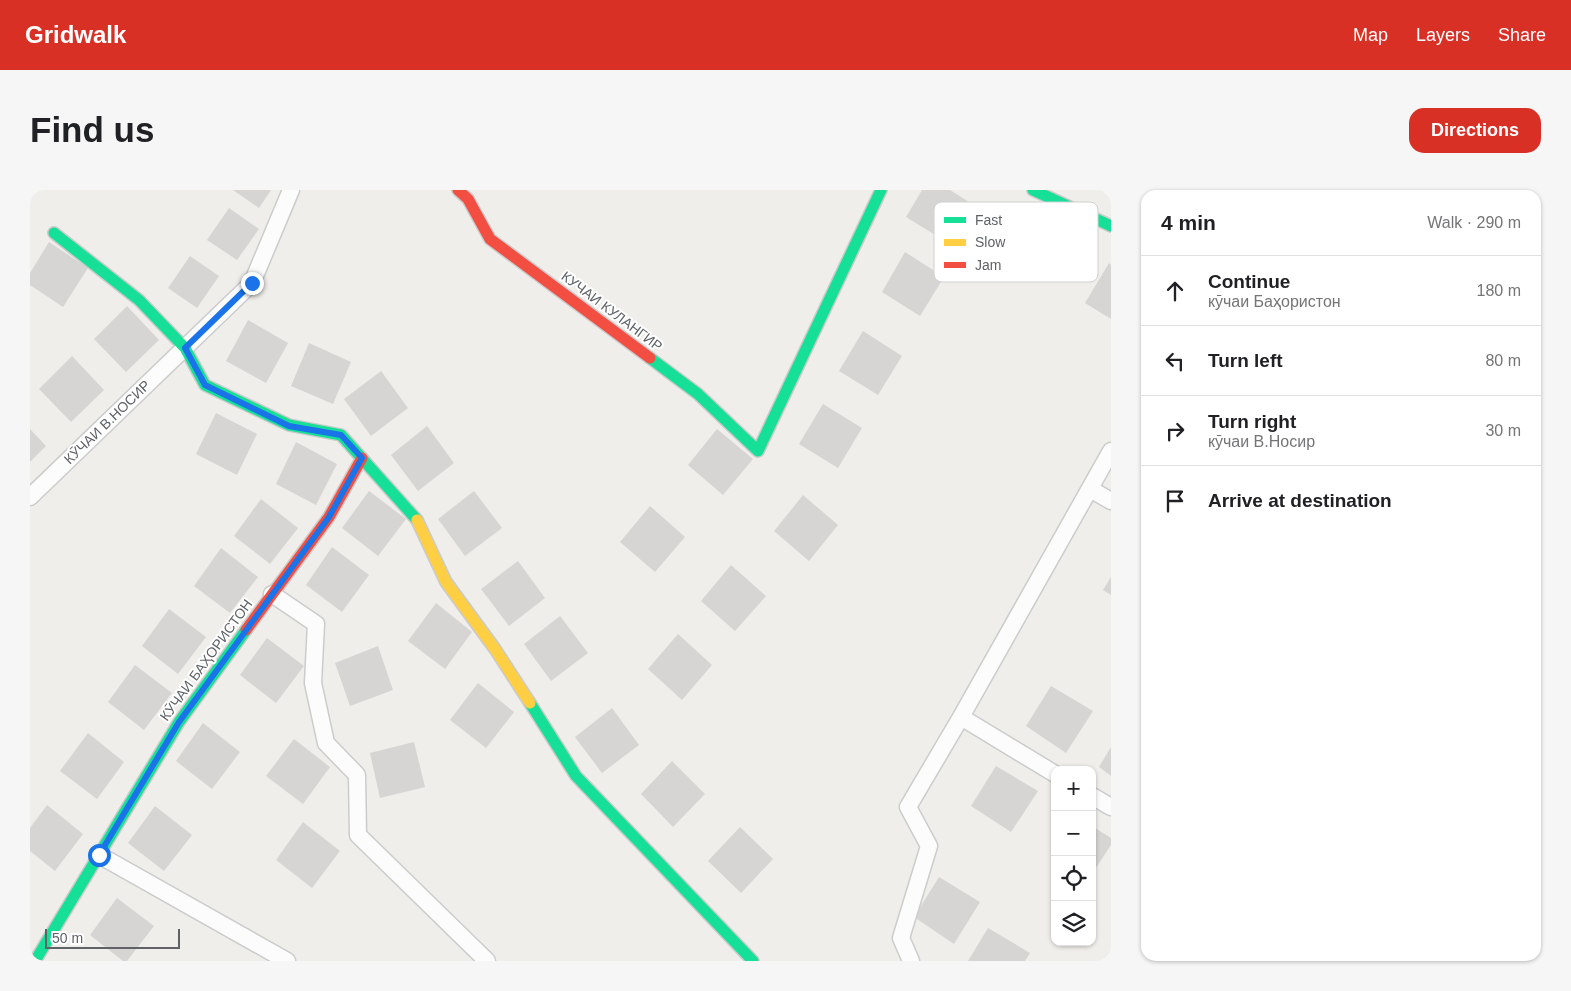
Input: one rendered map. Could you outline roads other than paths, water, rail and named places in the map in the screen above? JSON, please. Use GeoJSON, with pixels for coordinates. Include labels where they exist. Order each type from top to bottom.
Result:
{"type":"FeatureCollection","features":[{"type":"Feature","properties":{"kind":"street","name":"КӮЧАИ В.НОСИР"},"geometry":{"type":"LineString","coordinates":[[30,497],[252,283],[291,190]]}},
{"type":"Feature","properties":{"kind":"street","name":"КУЧАИ КУЛАНГИР"},"geometry":{"type":"LineString","coordinates":[[458,190],[468,198],[490,239],[698,394],[758,451],[881,190]]}},
{"type":"Feature","properties":{"kind":"street"},"geometry":{"type":"LineString","coordinates":[[1033,190],[1059,202]]}},
{"type":"Feature","properties":{"kind":"street"},"geometry":{"type":"LineString","coordinates":[[1098,220],[1111,226]]}},
{"type":"Feature","properties":{"kind":"street"},"geometry":{"type":"LineString","coordinates":[[54,233],[139,300],[185,348],[205,385],[289,426],[341,435],[417,520],[446,582],[495,648],[576,776],[754,961]]}},
{"type":"Feature","properties":{"kind":"street"},"geometry":{"type":"LineString","coordinates":[[911,961],[901,938],[929,846],[908,807],[1111,451]]}},
{"type":"Feature","properties":{"kind":"street","name":"КӮЧАИ БАҲОРИСТОН"},"geometry":{"type":"LineString","coordinates":[[35,961],[179,722],[329,517],[362,458]]}},
{"type":"Feature","properties":{"kind":"street"},"geometry":{"type":"LineString","coordinates":[[1090,489],[1111,501]]}},
{"type":"Feature","properties":{"kind":"street"},"geometry":{"type":"LineString","coordinates":[[272,594],[316,624],[313,683],[326,743],[357,775],[358,835],[487,961]]}},
{"type":"Feature","properties":{"kind":"street"},"geometry":{"type":"LineString","coordinates":[[961,717],[1051,772]]}},
{"type":"Feature","properties":{"kind":"street"},"geometry":{"type":"LineString","coordinates":[[1096,799],[1111,808]]}},
{"type":"Feature","properties":{"kind":"street"},"geometry":{"type":"LineString","coordinates":[[99,855],[287,961]]}}]}
